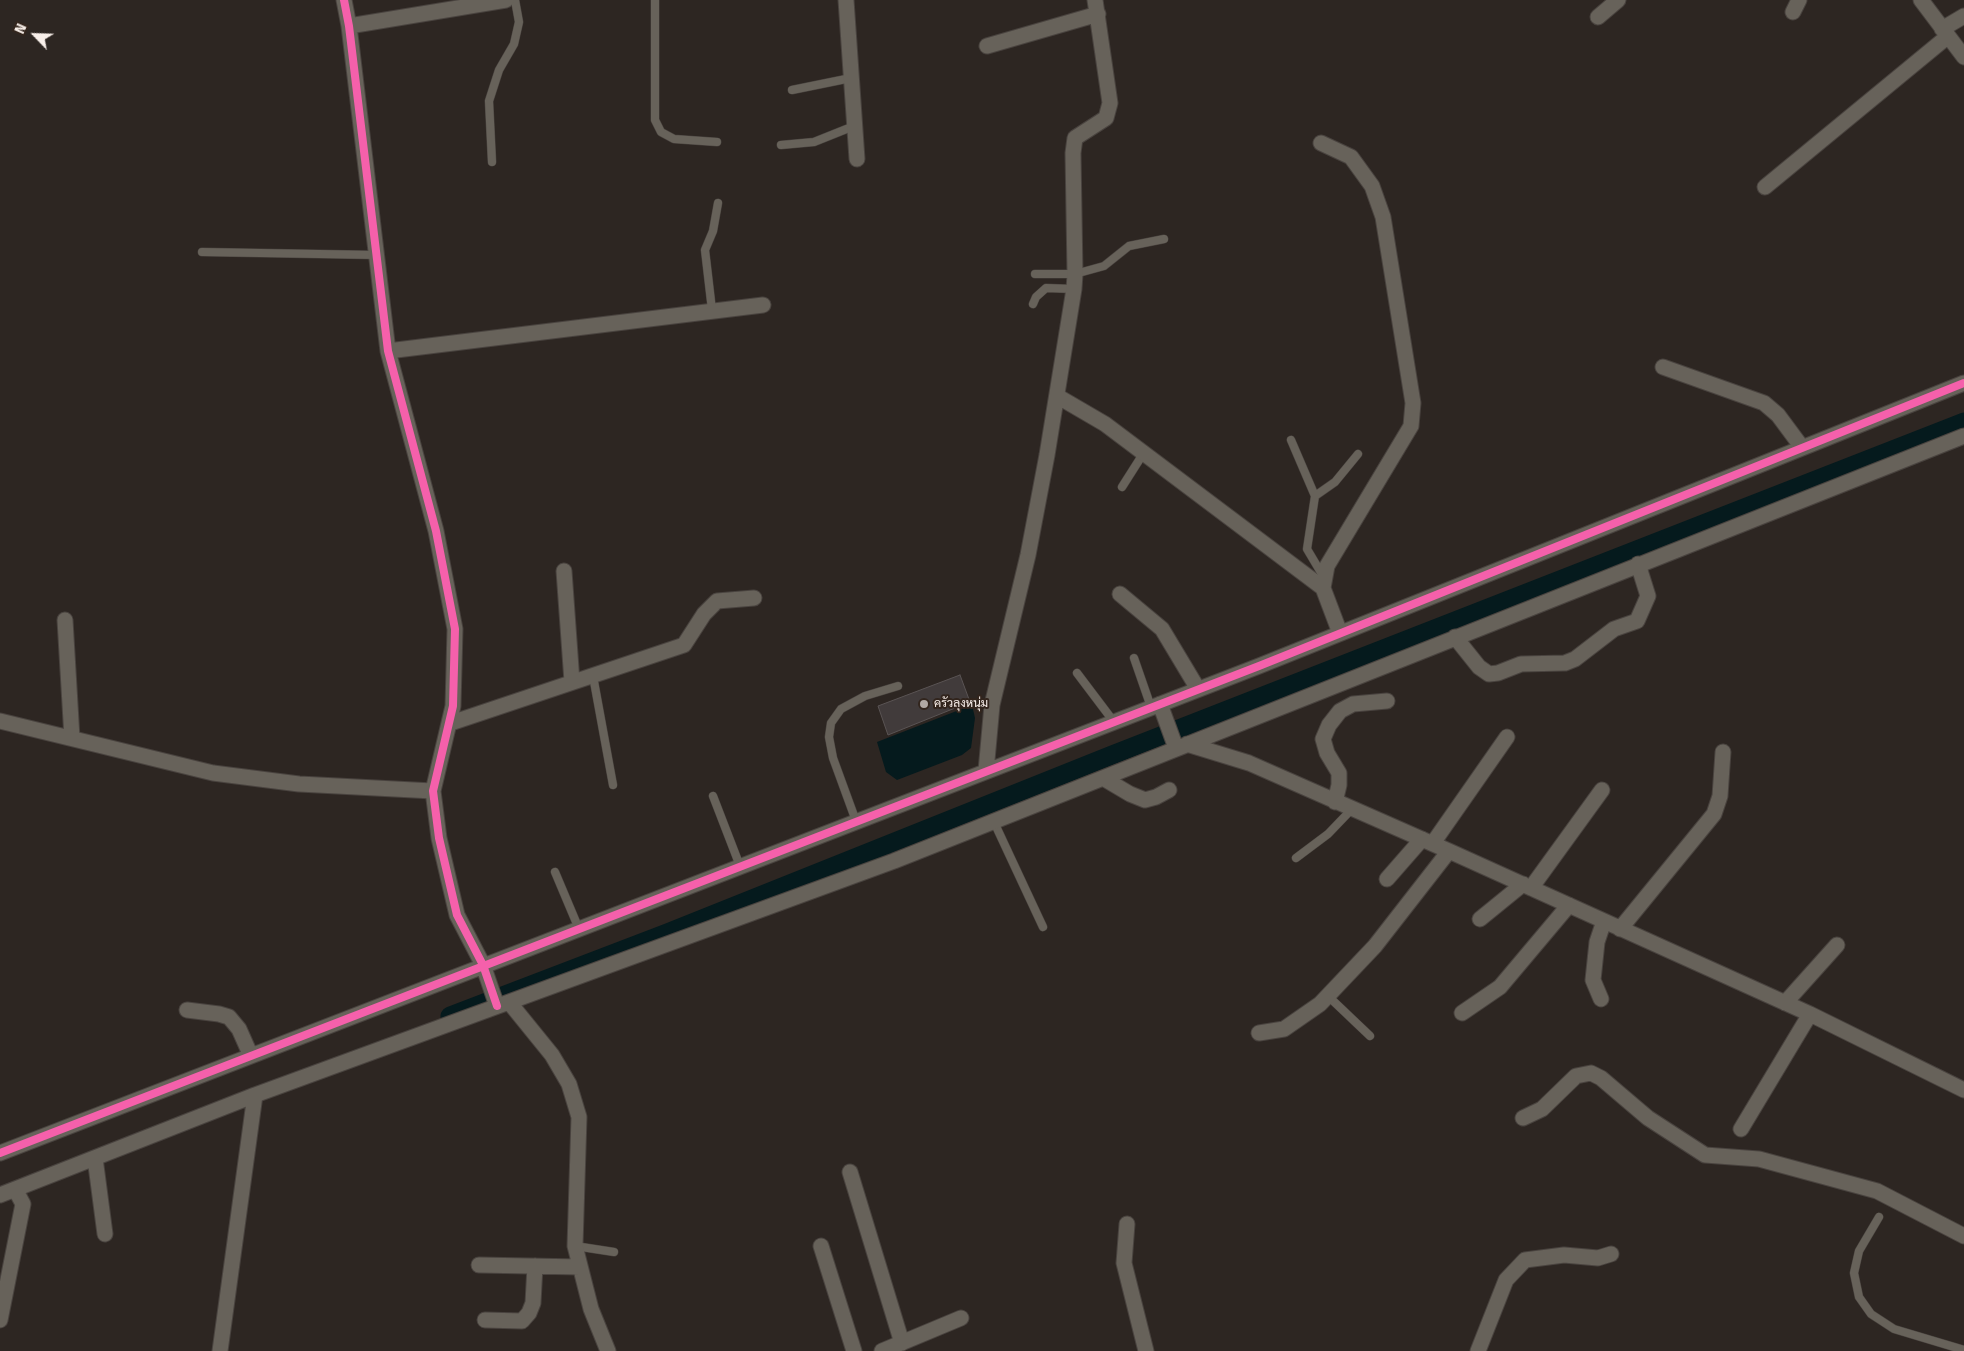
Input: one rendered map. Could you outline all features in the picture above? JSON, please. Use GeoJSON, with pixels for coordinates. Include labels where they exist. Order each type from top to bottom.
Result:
{"type":"FeatureCollection","features":[{"type":"Feature","properties":{"kind":"street"},"geometry":{"type":"LineString","coordinates":[[344,0],[349,26],[388,352],[436,530],[456,629],[450,723],[433,791],[439,838],[457,915],[501,1003],[552,1055],[569,1084],[579,1117],[575,1246],[591,1309],[608,1351]]}},
{"type":"Feature","properties":{"kind":"street"},"geometry":{"type":"LineString","coordinates":[[349,26],[506,0]]}},
{"type":"Feature","properties":{"kind":"street"},"geometry":{"type":"LineString","coordinates":[[846,0],[856,158]]}},
{"type":"Feature","properties":{"kind":"street"},"geometry":{"type":"LineString","coordinates":[[1598,18],[1618,0]]}},
{"type":"Feature","properties":{"kind":"street"},"geometry":{"type":"LineString","coordinates":[[1921,0],[1964,57]]}},
{"type":"Feature","properties":{"kind":"street"},"geometry":{"type":"LineString","coordinates":[[986,771],[992,705],[1028,556],[1057,396],[1074,281],[1073,153],[1075,138],[1106,118],[1110,103],[1097,7],[987,46]]}},
{"type":"Feature","properties":{"kind":"street"},"geometry":{"type":"LineString","coordinates":[[1765,187],[1964,16]]}},
{"type":"Feature","properties":{"kind":"street"},"geometry":{"type":"LineString","coordinates":[[1321,143],[1351,157],[1372,186],[1383,217],[1413,403],[1411,426],[1331,556],[1324,583],[1340,633]]}},
{"type":"Feature","properties":{"kind":"street"},"geometry":{"type":"LineString","coordinates":[[388,352],[763,305]]}},
{"type":"Feature","properties":{"kind":"street"},"geometry":{"type":"LineString","coordinates":[[1663,366],[1764,403],[1778,415],[1801,446]]}},
{"type":"Feature","properties":{"kind":"street"},"geometry":{"type":"LineString","coordinates":[[1,1151],[485,970],[579,929],[856,821],[1114,722],[1158,709],[1198,689],[1801,446],[1964,383]]}},
{"type":"Feature","properties":{"kind":"street"},"geometry":{"type":"LineString","coordinates":[[1057,396],[1105,424],[1143,454],[1324,583]]}},
{"type":"Feature","properties":{"kind":"street"},"geometry":{"type":"LineString","coordinates":[[0,1195],[255,1095],[501,1003],[894,861],[1103,778],[1178,743],[1455,637],[1964,436]]}},
{"type":"Feature","properties":{"kind":"street"},"geometry":{"type":"LineString","coordinates":[[1455,637],[1479,667],[1489,674],[1498,673],[1521,664],[1565,664],[1575,659],[1614,629],[1637,621],[1648,596],[1638,564]]}},
{"type":"Feature","properties":{"kind":"street"},"geometry":{"type":"LineString","coordinates":[[564,571],[572,682]]}},
{"type":"Feature","properties":{"kind":"street"},"geometry":{"type":"LineString","coordinates":[[1120,594],[1162,629],[1198,689]]}},
{"type":"Feature","properties":{"kind":"street"},"geometry":{"type":"LineString","coordinates":[[450,723],[684,645],[704,614],[717,601],[754,598]]}},
{"type":"Feature","properties":{"kind":"street"},"geometry":{"type":"LineString","coordinates":[[65,620],[72,738]]}},
{"type":"Feature","properties":{"kind":"street"},"geometry":{"type":"LineString","coordinates":[[1335,802],[1339,785],[1339,773],[1327,754],[1323,739],[1329,725],[1340,711],[1354,704],[1388,701]]}},
{"type":"Feature","properties":{"kind":"street"},"geometry":{"type":"LineString","coordinates":[[1158,709],[1178,743],[1249,763],[1427,841],[1810,1014],[1964,1090]]}},
{"type":"Feature","properties":{"kind":"street"},"geometry":{"type":"LineString","coordinates":[[0,722],[213,773],[299,784],[433,791]]}},
{"type":"Feature","properties":{"kind":"street"},"geometry":{"type":"LineString","coordinates":[[1387,879],[1427,841],[1508,737]]}},
{"type":"Feature","properties":{"kind":"street"},"geometry":{"type":"LineString","coordinates":[[1620,929],[1714,814],[1720,796],[1723,752]]}},
{"type":"Feature","properties":{"kind":"street"},"geometry":{"type":"LineString","coordinates":[[1103,778],[1130,794],[1145,800],[1169,790]]}},
{"type":"Feature","properties":{"kind":"street"},"geometry":{"type":"LineString","coordinates":[[1480,919],[1527,886],[1602,790]]}},
{"type":"Feature","properties":{"kind":"street"},"geometry":{"type":"LineString","coordinates":[[1259,1033],[1284,1029],[1301,1019],[1328,996],[1375,946],[1449,851]]}},
{"type":"Feature","properties":{"kind":"street"},"geometry":{"type":"LineString","coordinates":[[1462,1013],[1500,987],[1569,905]]}},
{"type":"Feature","properties":{"kind":"street"},"geometry":{"type":"LineString","coordinates":[[1601,999],[1593,980],[1597,942],[1604,921]]}},
{"type":"Feature","properties":{"kind":"street"},"geometry":{"type":"LineString","coordinates":[[1785,1003],[1837,945]]}},
{"type":"Feature","properties":{"kind":"street"},"geometry":{"type":"LineString","coordinates":[[186,1010],[229,1017],[239,1029],[251,1056]]}},
{"type":"Feature","properties":{"kind":"street"},"geometry":{"type":"LineString","coordinates":[[1741,1129],[1810,1014]]}},
{"type":"Feature","properties":{"kind":"street"},"geometry":{"type":"LineString","coordinates":[[1523,1118],[1542,1109],[1576,1076],[1591,1073],[1601,1078],[1648,1118],[1705,1155],[1759,1159],[1876,1191],[1964,1236]]}},
{"type":"Feature","properties":{"kind":"street"},"geometry":{"type":"LineString","coordinates":[[220,1351],[255,1095]]}},
{"type":"Feature","properties":{"kind":"street"},"geometry":{"type":"LineString","coordinates":[[95,1158],[106,1234]]}},
{"type":"Feature","properties":{"kind":"street"},"geometry":{"type":"LineString","coordinates":[[850,1172],[902,1343]]}},
{"type":"Feature","properties":{"kind":"street"},"geometry":{"type":"LineString","coordinates":[[0,1320],[23,1204],[15,1189]]}},
{"type":"Feature","properties":{"kind":"street"},"geometry":{"type":"LineString","coordinates":[[1127,1224],[1124,1263],[1146,1351]]}},
{"type":"Feature","properties":{"kind":"street"},"geometry":{"type":"LineString","coordinates":[[821,1246],[854,1351]]}},
{"type":"Feature","properties":{"kind":"street"},"geometry":{"type":"LineString","coordinates":[[1478,1351],[1506,1280],[1525,1260],[1564,1255],[1598,1258],[1611,1254]]}},
{"type":"Feature","properties":{"kind":"street"},"geometry":{"type":"LineString","coordinates":[[479,1265],[580,1267]]}},
{"type":"Feature","properties":{"kind":"street"},"geometry":{"type":"LineString","coordinates":[[485,1320],[522,1321],[529,1314],[532,1303],[535,1266]]}},
{"type":"Feature","properties":{"kind":"street"},"geometry":{"type":"LineString","coordinates":[[882,1351],[961,1318]]}},
{"type":"Feature","properties":{"kind":"lane"},"geometry":{"type":"LineString","coordinates":[[492,162],[489,101],[499,70],[514,44],[519,22],[516,0]]}},
{"type":"Feature","properties":{"kind":"lane"},"geometry":{"type":"LineString","coordinates":[[655,0],[656,120],[658,126],[661,132],[674,138],[717,142]]}},
{"type":"Feature","properties":{"kind":"lane"},"geometry":{"type":"LineString","coordinates":[[792,90],[851,78]]}},
{"type":"Feature","properties":{"kind":"lane"},"geometry":{"type":"LineString","coordinates":[[781,145],[814,142],[854,126]]}},
{"type":"Feature","properties":{"kind":"lane"},"geometry":{"type":"LineString","coordinates":[[712,310],[704,250],[713,231],[718,203]]}},
{"type":"Feature","properties":{"kind":"lane"},"geometry":{"type":"LineString","coordinates":[[1033,304],[1036,297],[1046,288],[1074,281],[1104,266],[1129,246],[1164,239]]}},
{"type":"Feature","properties":{"kind":"lane"},"geometry":{"type":"LineString","coordinates":[[202,252],[376,255]]}},
{"type":"Feature","properties":{"kind":"lane"},"geometry":{"type":"LineString","coordinates":[[1034,274],[1074,281]]}},
{"type":"Feature","properties":{"kind":"lane"},"geometry":{"type":"LineString","coordinates":[[1291,440],[1315,496],[1307,549],[1324,583]]}},
{"type":"Feature","properties":{"kind":"lane"},"geometry":{"type":"LineString","coordinates":[[1122,487],[1143,454]]}},
{"type":"Feature","properties":{"kind":"lane"},"geometry":{"type":"LineString","coordinates":[[1315,496],[1335,482],[1358,454]]}},
{"type":"Feature","properties":{"kind":"lane"},"geometry":{"type":"LineString","coordinates":[[1134,658],[1158,709]]}},
{"type":"Feature","properties":{"kind":"lane"},"geometry":{"type":"LineString","coordinates":[[1077,673],[1114,722]]}},
{"type":"Feature","properties":{"kind":"lane"},"geometry":{"type":"LineString","coordinates":[[593,676],[613,785]]}},
{"type":"Feature","properties":{"kind":"lane"},"geometry":{"type":"LineString","coordinates":[[856,821],[833,758],[829,737],[831,723],[841,709],[865,696],[898,686]]}},
{"type":"Feature","properties":{"kind":"lane"},"geometry":{"type":"LineString","coordinates":[[713,796],[740,866]]}},
{"type":"Feature","properties":{"kind":"lane"},"geometry":{"type":"LineString","coordinates":[[1296,858],[1328,834],[1352,809]]}},
{"type":"Feature","properties":{"kind":"lane"},"geometry":{"type":"LineString","coordinates":[[994,822],[1044,927]]}},
{"type":"Feature","properties":{"kind":"lane"},"geometry":{"type":"LineString","coordinates":[[555,872],[579,929]]}},
{"type":"Feature","properties":{"kind":"lane"},"geometry":{"type":"LineString","coordinates":[[1328,996],[1370,1036]]}},
{"type":"Feature","properties":{"kind":"lane"},"geometry":{"type":"LineString","coordinates":[[1879,1216],[1859,1251],[1854,1273],[1859,1297],[1871,1314],[1894,1329],[1964,1350]]}},
{"type":"Feature","properties":{"kind":"lane"},"geometry":{"type":"LineString","coordinates":[[575,1246],[614,1252]]}},
{"type":"Feature","properties":{"kind":"water"},"geometry":{"type":"Polygon","coordinates":[[[972,705],[975,718],[971,748],[962,755],[897,780],[886,772],[877,742],[972,705]]]}},
{"type":"Feature","properties":{"kind":"building","name":"ครัวลุงหนุ่ม"},"geometry":{"type":"Polygon","coordinates":[[[960,675],[970,702],[888,735],[878,706],[960,675]]]}},
{"type":"Feature","properties":{"kind":"waterway"},"geometry":{"type":"LineString","coordinates":[[450,1016],[667,933],[1112,755],[1964,422]]}},
{"type":"Feature","properties":{"kind":"cycle path"},"geometry":{"type":"LineString","coordinates":[[344,0],[349,26],[388,351],[436,531],[455,629],[453,706],[433,791],[439,838],[457,915],[483,965],[497,1006]]}},
{"type":"Feature","properties":{"kind":"cycle path"},"geometry":{"type":"LineString","coordinates":[[0,1153],[1259,666],[1964,383]]}},
{"type":"Feature","properties":{"kind":"place","name":"ครัวลุงหนุ่ม"},"geometry":{"type":"Point","coordinates":[924,704]}}]}
